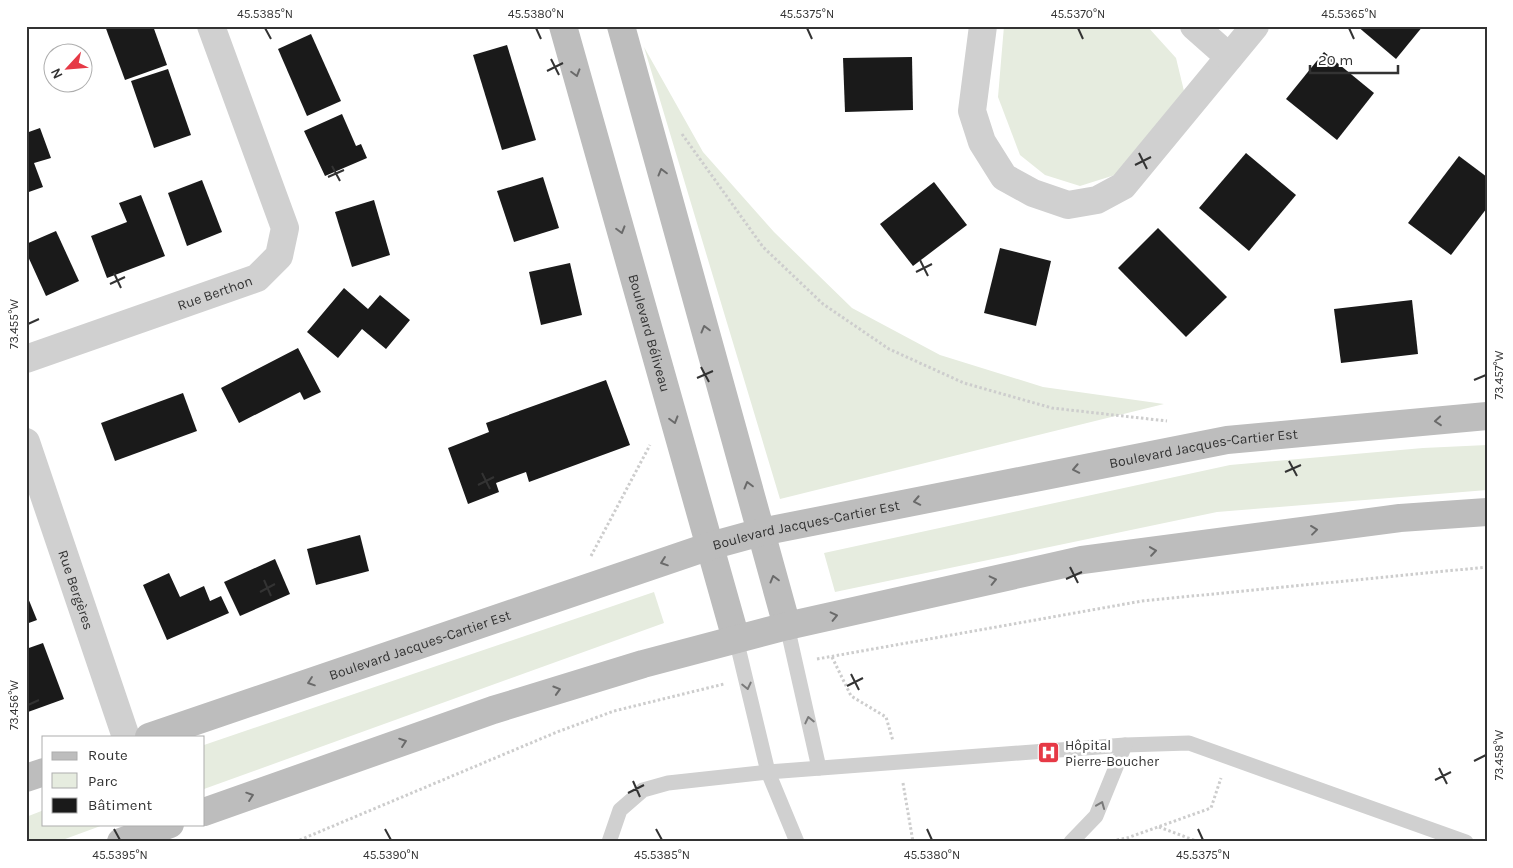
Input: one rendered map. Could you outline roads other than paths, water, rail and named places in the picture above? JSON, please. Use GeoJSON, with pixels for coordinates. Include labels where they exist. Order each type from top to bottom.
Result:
{"type":"FeatureCollection","features":[{"type":"Feature","properties":{"kind":"main road","name":"Boulevard Béliveau"},"geometry":{"type":"LineString","coordinates":[[563,26],[736,639]]}},
{"type":"Feature","properties":{"kind":"main road"},"geometry":{"type":"LineString","coordinates":[[621,26],[787,626]]}},
{"type":"Feature","properties":{"kind":"main road","name":"Boulevard Jacques-Cartier Est"},"geometry":{"type":"LineString","coordinates":[[152,736],[710,546],[761,532],[1227,440],[1487,416]]}},
{"type":"Feature","properties":{"kind":"main road"},"geometry":{"type":"LineString","coordinates":[[205,812],[493,710],[643,664],[787,626],[1082,560],[1400,518],[1487,512]]}},
{"type":"Feature","properties":{"kind":"main road"},"geometry":{"type":"LineString","coordinates":[[26,778],[42,773]]}},
{"type":"Feature","properties":{"kind":"main road"},"geometry":{"type":"LineString","coordinates":[[121,842],[165,826]]}},
{"type":"Feature","properties":{"kind":"street","name":"Rue Berthon"},"geometry":{"type":"LineString","coordinates":[[26,360],[258,278],[279,256],[285,228],[212,26]]}},
{"type":"Feature","properties":{"kind":"street"},"geometry":{"type":"LineString","coordinates":[[983,26],[972,111],[982,142],[1004,177],[1033,193],[1068,205],[1097,200],[1123,186],[1255,26]]}},
{"type":"Feature","properties":{"kind":"street"},"geometry":{"type":"LineString","coordinates":[[1194,26],[1229,57]]}},
{"type":"Feature","properties":{"kind":"street","name":"Rue Bergères"},"geometry":{"type":"LineString","coordinates":[[26,442],[126,736]]}},
{"type":"Feature","properties":{"kind":"lane"},"geometry":{"type":"LineString","coordinates":[[787,626],[820,768]]}},
{"type":"Feature","properties":{"kind":"lane"},"geometry":{"type":"LineString","coordinates":[[736,639],[768,772],[797,842]]}},
{"type":"Feature","properties":{"kind":"lane"},"geometry":{"type":"LineString","coordinates":[[609,842],[620,810],[643,790],[668,783],[820,768],[1126,745],[1189,743],[1466,842]]}},
{"type":"Feature","properties":{"kind":"lane"},"geometry":{"type":"LineString","coordinates":[[1070,842],[1096,816],[1126,745]]}},
{"type":"Feature","properties":{"kind":"place","name":"Hôpital Pierre-Boucher"},"geometry":{"type":"Point","coordinates":[1049,753]}}]}
